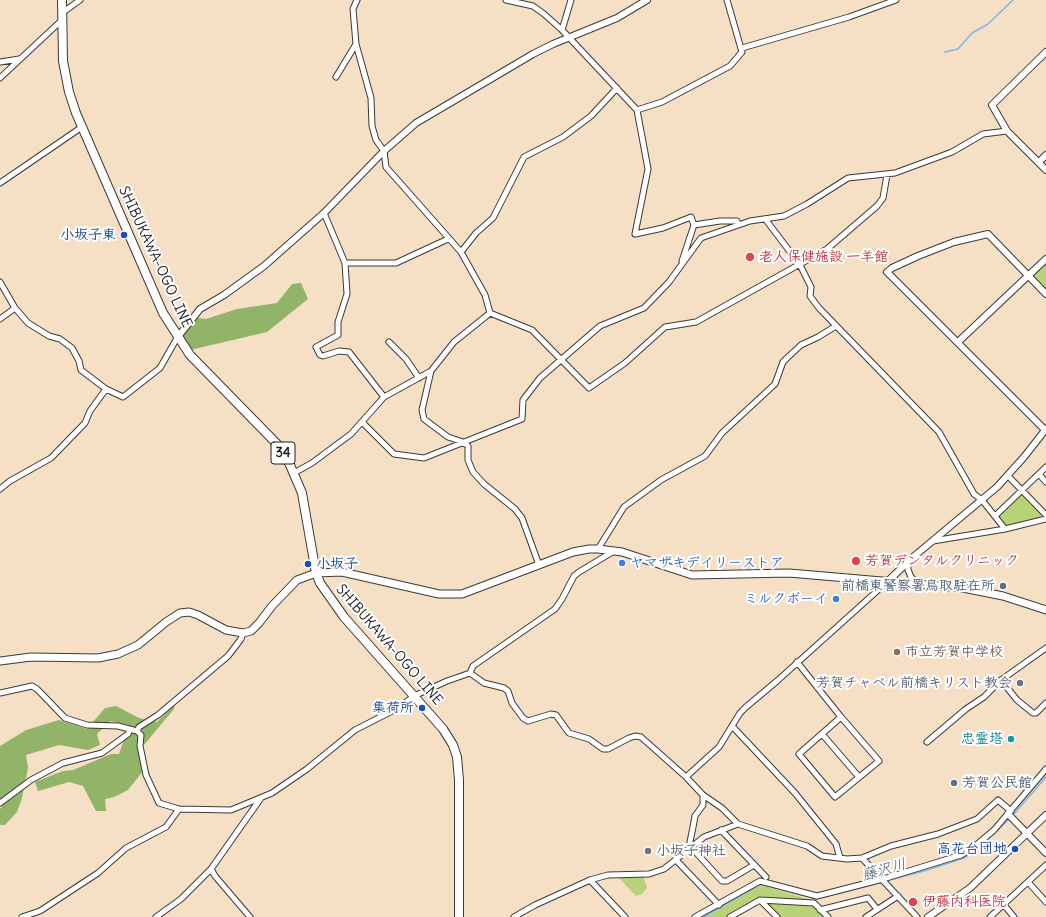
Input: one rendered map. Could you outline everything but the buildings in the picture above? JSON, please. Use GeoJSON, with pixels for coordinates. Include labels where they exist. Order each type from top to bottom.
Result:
{"type":"FeatureCollection","features":[{"type":"Feature","properties":{"kind":"main road","name":"SHIBUKAWA-OGO LINE"},"geometry":{"type":"LineString","coordinates":[[62,0],[62,52],[69,92],[82,127],[163,313],[177,338],[201,368],[272,438],[294,473],[302,493],[316,573],[320,584],[331,600],[443,729],[453,745],[457,757],[459,780],[459,917]]}},
{"type":"Feature","properties":{"kind":"main road"},"geometry":{"type":"LineString","coordinates":[[0,661],[31,657],[98,658],[118,654],[138,645],[166,622],[180,613],[189,612],[198,615],[226,630],[243,633],[251,631],[297,580],[316,573],[331,571],[348,573],[428,592],[448,595],[462,594],[573,552],[598,549],[614,551],[646,559],[692,574],[789,573],[989,592],[1046,610]]}},
{"type":"Feature","properties":{"kind":"street"},"geometry":{"type":"LineString","coordinates":[[0,78],[80,0]]}},
{"type":"Feature","properties":{"kind":"street"},"geometry":{"type":"LineString","coordinates":[[357,0],[353,9],[356,44],[371,98],[372,126],[376,140],[384,151],[386,167],[461,252],[486,295],[490,313]]}},
{"type":"Feature","properties":{"kind":"street"},"geometry":{"type":"LineString","coordinates":[[506,0],[533,6],[562,30],[637,110],[648,169],[635,234],[663,228],[691,217],[694,225],[679,269]]}},
{"type":"Feature","properties":{"kind":"street"},"geometry":{"type":"LineString","coordinates":[[562,30],[571,0]]}},
{"type":"Feature","properties":{"kind":"street"},"geometry":{"type":"LineString","coordinates":[[0,282],[15,308],[28,323],[49,336],[60,339],[72,348],[79,361],[81,370],[106,389],[123,397],[160,368],[177,338],[200,309],[216,300],[264,266],[324,213],[384,151],[416,123],[533,54],[617,18],[647,0]]}},
{"type":"Feature","properties":{"kind":"street"},"geometry":{"type":"LineString","coordinates":[[637,110],[662,102],[730,66],[742,52],[727,0]]}},
{"type":"Feature","properties":{"kind":"street"},"geometry":{"type":"LineString","coordinates":[[742,48],[849,17],[896,0]]}},
{"type":"Feature","properties":{"kind":"street"},"geometry":{"type":"LineString","coordinates":[[336,77],[356,44]]}},
{"type":"Feature","properties":{"kind":"street"},"geometry":{"type":"LineString","coordinates":[[1046,52],[992,103],[993,108],[1007,131],[1046,170]]}},
{"type":"Feature","properties":{"kind":"street"},"geometry":{"type":"LineString","coordinates":[[0,62],[20,58]]}},
{"type":"Feature","properties":{"kind":"street"},"geometry":{"type":"LineString","coordinates":[[461,252],[476,233],[493,218],[524,157],[563,137],[591,116],[617,88]]}},
{"type":"Feature","properties":{"kind":"street"},"geometry":{"type":"LineString","coordinates":[[0,183],[82,127]]}},
{"type":"Feature","properties":{"kind":"street"},"geometry":{"type":"LineString","coordinates":[[362,422],[394,454],[424,458],[522,419],[523,400],[540,378],[560,359],[600,326],[644,308],[669,282],[701,238],[738,225],[784,216],[808,204],[848,178],[887,175],[952,152],[983,134],[1007,131]]}},
{"type":"Feature","properties":{"kind":"street"},"geometry":{"type":"LineString","coordinates":[[1039,162],[1046,155]]}},
{"type":"Feature","properties":{"kind":"street"},"geometry":{"type":"LineString","coordinates":[[490,313],[532,330],[589,388],[625,363],[665,327],[696,322],[827,249],[877,206],[883,198],[887,175]]}},
{"type":"Feature","properties":{"kind":"street"},"geometry":{"type":"LineString","coordinates":[[324,213],[345,263],[347,294],[338,322],[338,335],[316,347],[320,355],[323,356],[339,351],[349,352],[384,397]]}},
{"type":"Feature","properties":{"kind":"street"},"geometry":{"type":"LineString","coordinates":[[766,220],[800,265],[811,288],[810,296],[819,308],[939,432],[974,494],[982,500],[1005,529]]}},
{"type":"Feature","properties":{"kind":"street"},"geometry":{"type":"LineString","coordinates":[[694,225],[725,221],[737,221],[738,225]]}},
{"type":"Feature","properties":{"kind":"street"},"geometry":{"type":"LineString","coordinates":[[686,777],[719,747],[746,707],[908,562],[982,500],[1008,476],[1045,430],[887,272],[918,256],[954,242],[988,234],[1046,294]]}},
{"type":"Feature","properties":{"kind":"street"},"geometry":{"type":"LineString","coordinates":[[345,263],[396,263],[448,238]]}},
{"type":"Feature","properties":{"kind":"street"},"geometry":{"type":"LineString","coordinates":[[958,342],[1046,258]]}},
{"type":"Feature","properties":{"kind":"street"},"geometry":{"type":"LineString","coordinates":[[0,319],[15,308]]}},
{"type":"Feature","properties":{"kind":"street"},"geometry":{"type":"LineString","coordinates":[[294,473],[312,463],[351,434],[384,397],[431,371],[454,342],[490,313]]}},
{"type":"Feature","properties":{"kind":"street"},"geometry":{"type":"LineString","coordinates":[[598,549],[624,507],[661,480],[705,456],[722,433],[775,384],[783,362],[788,357],[801,345],[818,338],[836,326]]}},
{"type":"Feature","properties":{"kind":"street"},"geometry":{"type":"LineString","coordinates":[[389,342],[406,359],[419,378]]}},
{"type":"Feature","properties":{"kind":"street"},"geometry":{"type":"LineString","coordinates":[[431,371],[422,410],[424,419],[448,437],[463,442],[468,446],[469,466],[476,477],[515,509],[522,518],[539,565]]}},
{"type":"Feature","properties":{"kind":"street"},"geometry":{"type":"LineString","coordinates":[[0,489],[10,481],[51,458],[85,423],[90,411],[106,389]]}},
{"type":"Feature","properties":{"kind":"street"},"geometry":{"type":"LineString","coordinates":[[995,516],[1046,467]]}},
{"type":"Feature","properties":{"kind":"street"},"geometry":{"type":"LineString","coordinates":[[1038,474],[1046,482]]}},
{"type":"Feature","properties":{"kind":"street"},"geometry":{"type":"LineString","coordinates":[[1008,476],[1046,515]]}},
{"type":"Feature","properties":{"kind":"street"},"geometry":{"type":"LineString","coordinates":[[932,541],[1005,529],[1046,519]]}},
{"type":"Feature","properties":{"kind":"street"},"geometry":{"type":"LineString","coordinates":[[156,917],[181,899],[211,869],[261,798],[307,770],[355,730],[400,707],[414,696],[447,681],[470,673],[474,666],[555,608],[562,599],[574,576],[614,551]]}},
{"type":"Feature","properties":{"kind":"street"},"geometry":{"type":"LineString","coordinates":[[908,562],[908,570],[911,577],[920,585]]}},
{"type":"Feature","properties":{"kind":"street"},"geometry":{"type":"LineString","coordinates":[[137,731],[139,727],[158,715],[228,656],[243,633]]}},
{"type":"Feature","properties":{"kind":"street"},"geometry":{"type":"LineString","coordinates":[[927,742],[966,709],[984,697],[1001,680],[1046,648]]}},
{"type":"Feature","properties":{"kind":"street"},"geometry":{"type":"LineString","coordinates":[[797,662],[878,761],[835,797],[798,754],[841,717]]}},
{"type":"Feature","properties":{"kind":"street"},"geometry":{"type":"LineString","coordinates":[[470,673],[484,683],[504,688],[508,691],[512,703],[523,718],[528,722],[551,714],[556,715],[569,733],[590,739],[604,749],[608,749],[635,736],[641,738],[686,777],[703,795],[722,808],[738,824],[808,846],[822,856],[847,859],[862,858],[891,846],[938,834],[977,819],[998,800],[1046,853]]}},
{"type":"Feature","properties":{"kind":"street"},"geometry":{"type":"LineString","coordinates":[[1001,680],[1017,700],[1033,713],[1036,713],[1046,703]]}},
{"type":"Feature","properties":{"kind":"street"},"geometry":{"type":"LineString","coordinates":[[0,693],[32,686],[37,689],[65,718],[87,725],[118,726],[137,731],[141,735],[140,746],[146,775],[159,803],[179,809],[231,810],[252,799],[261,798]]}},
{"type":"Feature","properties":{"kind":"street"},"geometry":{"type":"LineString","coordinates":[[732,726],[795,793],[836,844],[840,858]]}},
{"type":"Feature","properties":{"kind":"street"},"geometry":{"type":"LineString","coordinates":[[0,803],[31,780],[57,766],[102,752],[128,734],[130,730]]}},
{"type":"Feature","properties":{"kind":"street"},"geometry":{"type":"LineString","coordinates":[[822,734],[859,777]]}},
{"type":"Feature","properties":{"kind":"street"},"geometry":{"type":"LineString","coordinates":[[695,917],[760,881],[817,896],[882,879],[961,855],[974,847],[994,830],[1046,769]]}},
{"type":"Feature","properties":{"kind":"street"},"geometry":{"type":"LineString","coordinates":[[703,795],[703,805],[695,816],[690,842],[691,847],[722,881],[727,881],[754,865]]}},
{"type":"Feature","properties":{"kind":"street"},"geometry":{"type":"LineString","coordinates":[[22,917],[40,911],[98,873],[126,848],[166,827],[179,809]]}},
{"type":"Feature","properties":{"kind":"street"},"geometry":{"type":"LineString","coordinates":[[928,917],[970,888],[1046,815]]}},
{"type":"Feature","properties":{"kind":"street"},"geometry":{"type":"LineString","coordinates":[[514,917],[535,905],[590,880],[608,875],[649,874],[664,869],[704,837],[738,824]]}},
{"type":"Feature","properties":{"kind":"street"},"geometry":{"type":"LineString","coordinates":[[721,830],[766,877]]}},
{"type":"Feature","properties":{"kind":"street"},"geometry":{"type":"LineString","coordinates":[[862,858],[917,917]]}},
{"type":"Feature","properties":{"kind":"street"},"geometry":{"type":"LineString","coordinates":[[676,860],[718,904]]}},
{"type":"Feature","properties":{"kind":"street"},"geometry":{"type":"LineString","coordinates":[[990,917],[1046,865]]}},
{"type":"Feature","properties":{"kind":"street"},"geometry":{"type":"LineString","coordinates":[[211,869],[215,876],[250,917]]}},
{"type":"Feature","properties":{"kind":"street"},"geometry":{"type":"LineString","coordinates":[[590,880],[625,917]]}},
{"type":"Feature","properties":{"kind":"street"},"geometry":{"type":"LineString","coordinates":[[1028,882],[1046,902]]}},
{"type":"Feature","properties":{"kind":"street"},"geometry":{"type":"LineString","coordinates":[[866,917],[898,896]]}},
{"type":"Feature","properties":{"kind":"street"},"geometry":{"type":"LineString","coordinates":[[820,910],[868,898],[877,909]]}},
{"type":"Feature","properties":{"kind":"street"},"geometry":{"type":"LineString","coordinates":[[760,900],[777,917]]}},
{"type":"Feature","properties":{"kind":"street"},"geometry":{"type":"LineString","coordinates":[[730,917],[760,900],[814,903],[828,917]]}},
{"type":"Feature","properties":{"kind":"street"},"geometry":{"type":"LineString","coordinates":[[1004,905],[1014,917]]}},
{"type":"Feature","properties":{"kind":"green space"},"geometry":{"type":"Polygon","coordinates":[[[1046,263],[1046,289],[1034,277],[1035,273],[1046,263]]]}},
{"type":"Feature","properties":{"kind":"green space"},"geometry":{"type":"Polygon","coordinates":[[[301,283],[308,299],[267,332],[190,350],[181,339],[197,318],[206,319],[237,309],[277,303],[292,284],[301,283]]]}},
{"type":"Feature","properties":{"kind":"green space"},"geometry":{"type":"Polygon","coordinates":[[[1021,495],[1024,496],[1041,514],[1041,517],[1005,526],[999,516],[1021,495]]]}},
{"type":"Feature","properties":{"kind":"green space"},"geometry":{"type":"Polygon","coordinates":[[[175,704],[174,709],[138,752],[143,771],[128,790],[114,797],[105,799],[106,811],[96,811],[83,786],[69,782],[38,791],[35,782],[63,771],[73,770],[111,754],[119,754],[129,725],[111,721],[97,734],[100,745],[88,750],[59,745],[26,755],[28,768],[22,798],[17,812],[5,825],[0,825],[0,809],[2,807],[0,802],[0,746],[26,730],[59,720],[87,729],[105,708],[116,706],[139,718],[157,722],[175,704]]]}},
{"type":"Feature","properties":{"kind":"green space"},"geometry":{"type":"Polygon","coordinates":[[[643,876],[647,888],[642,894],[636,896],[619,878],[643,876]]]}},
{"type":"Feature","properties":{"kind":"green space"},"geometry":{"type":"Polygon","coordinates":[[[761,885],[814,901],[760,898],[725,917],[706,917],[761,885]]]}},
{"type":"Feature","properties":{"kind":"green space"},"geometry":{"type":"Polygon","coordinates":[[[771,903],[813,905],[825,917],[781,917],[770,906],[771,903]]]}},
{"type":"Feature","properties":{"kind":"waterway"},"geometry":{"type":"LineString","coordinates":[[945,52],[958,49],[972,33],[988,24],[1013,0]]}},
{"type":"Feature","properties":{"kind":"waterway","name":"藤沢川"},"geometry":{"type":"LineString","coordinates":[[1013,815],[1046,777]]}},
{"type":"Feature","properties":{"kind":"waterway","name":"藤沢川"},"geometry":{"type":"LineString","coordinates":[[704,917],[761,884],[817,899],[924,871],[964,858],[978,849],[1010,818]]}},
{"type":"Feature","properties":{"kind":"place","name":"小坂子東"},"geometry":{"type":"Point","coordinates":[124,235]}},
{"type":"Feature","properties":{"kind":"place","name":"老人保健施設 一羊館"},"geometry":{"type":"Point","coordinates":[750,257]}},
{"type":"Feature","properties":{"kind":"place","name":"芳賀デンタルクリニック"},"geometry":{"type":"Point","coordinates":[856,561]}},
{"type":"Feature","properties":{"kind":"place","name":"ヤマザキデイリーストア"},"geometry":{"type":"Point","coordinates":[622,563]}},
{"type":"Feature","properties":{"kind":"place","name":"小坂子"},"geometry":{"type":"Point","coordinates":[308,564]}},
{"type":"Feature","properties":{"kind":"place","name":"前橋東警察署鳥取駐在所"},"geometry":{"type":"Point","coordinates":[1003,586]}},
{"type":"Feature","properties":{"kind":"place","name":"ミルクボーイ"},"geometry":{"type":"Point","coordinates":[836,599]}},
{"type":"Feature","properties":{"kind":"place","name":"市立芳賀中学校"},"geometry":{"type":"Point","coordinates":[897,652]}},
{"type":"Feature","properties":{"kind":"place","name":"芳賀チャペル前橋キリスト教会"},"geometry":{"type":"Point","coordinates":[1020,683]}},
{"type":"Feature","properties":{"kind":"place","name":"集荷所"},"geometry":{"type":"Point","coordinates":[422,708]}},
{"type":"Feature","properties":{"kind":"place","name":"忠霊塔"},"geometry":{"type":"Point","coordinates":[1011,739]}},
{"type":"Feature","properties":{"kind":"place","name":"芳賀公民館"},"geometry":{"type":"Point","coordinates":[954,783]}},
{"type":"Feature","properties":{"kind":"place","name":"高花台団地"},"geometry":{"type":"Point","coordinates":[1015,849]}},
{"type":"Feature","properties":{"kind":"place","name":"小坂子神社"},"geometry":{"type":"Point","coordinates":[648,851]}},
{"type":"Feature","properties":{"kind":"place","name":"伊藤内科医院"},"geometry":{"type":"Point","coordinates":[913,902]}}]}
